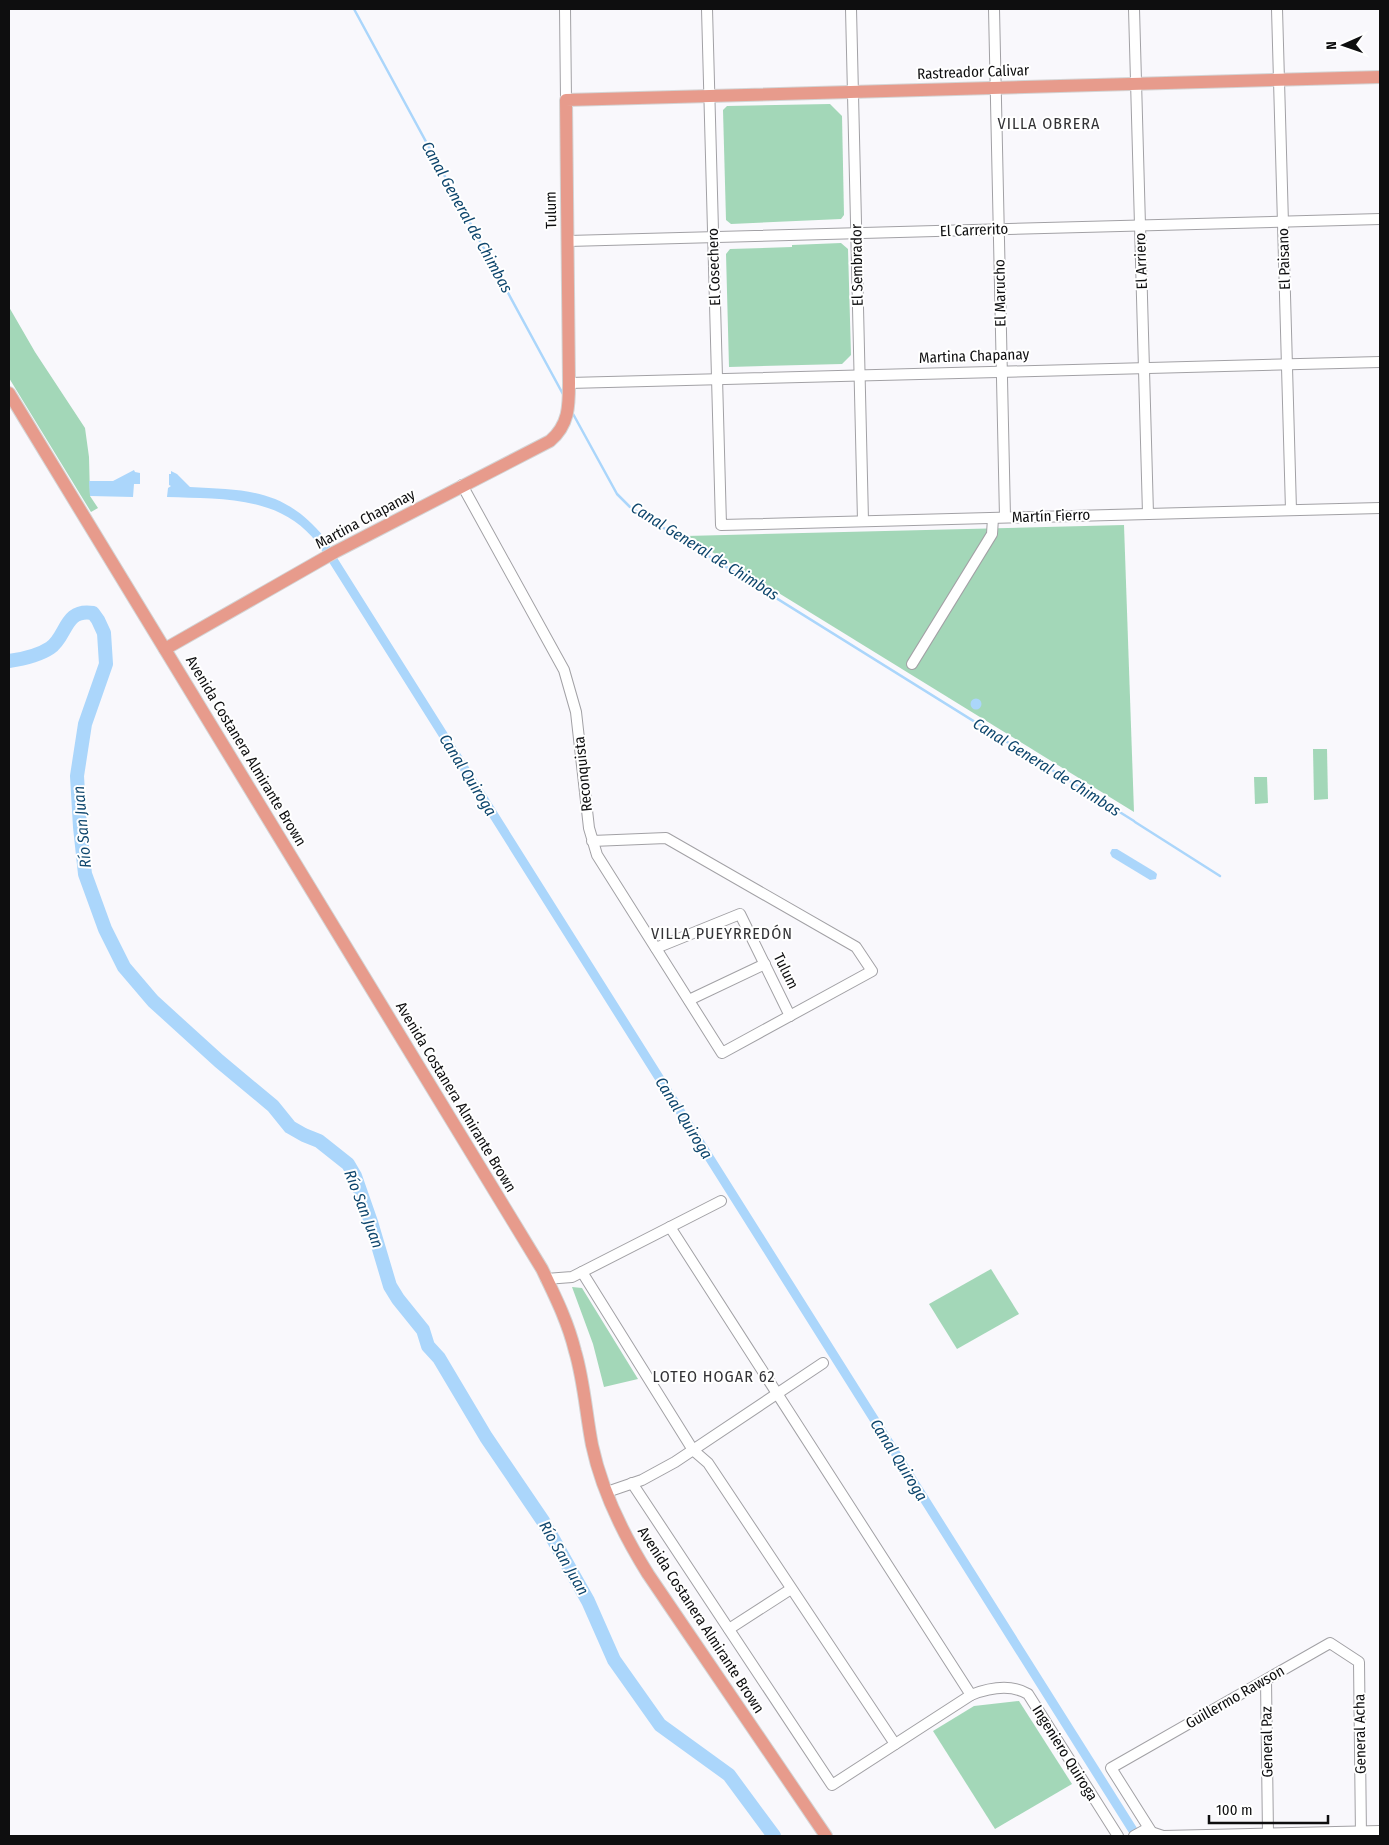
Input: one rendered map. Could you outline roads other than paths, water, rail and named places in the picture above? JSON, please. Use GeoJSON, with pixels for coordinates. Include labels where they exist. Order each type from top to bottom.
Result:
{"type":"FeatureCollection","features":[{"type":"Feature","properties":{"kind":"main road","name":"Rastreador Calivar"},"geometry":{"type":"LineString","coordinates":[[566,100],[1380,77]]}},
{"type":"Feature","properties":{"kind":"main road","name":"Tulum"},"geometry":{"type":"LineString","coordinates":[[566,100],[568,406]]}},
{"type":"Feature","properties":{"kind":"main road","name":"Avenida Costanera Almirante Brown"},"geometry":{"type":"LineString","coordinates":[[9,393],[546,1279],[564,1317],[576,1352],[592,1446],[606,1492],[623,1531],[640,1562],[826,1836]]}},
{"type":"Feature","properties":{"kind":"main road","name":"Martina Chapanay"},"geometry":{"type":"LineString","coordinates":[[165,649],[330,555],[550,441],[564,426],[568,406]]}},
{"type":"Feature","properties":{"kind":"street","name":"Tulum"},"geometry":{"type":"LineString","coordinates":[[565,9],[566,100]]}},
{"type":"Feature","properties":{"kind":"street","name":"El Cosechero"},"geometry":{"type":"LineString","coordinates":[[707,9],[722,525]]}},
{"type":"Feature","properties":{"kind":"street","name":"El Sembrador"},"geometry":{"type":"LineString","coordinates":[[851,9],[863,521]]}},
{"type":"Feature","properties":{"kind":"street","name":"El Marucho"},"geometry":{"type":"LineString","coordinates":[[994,9],[1005,518]]}},
{"type":"Feature","properties":{"kind":"street","name":"El Arriero"},"geometry":{"type":"LineString","coordinates":[[1134,9],[1148,514]]}},
{"type":"Feature","properties":{"kind":"street","name":"El Paisano"},"geometry":{"type":"LineString","coordinates":[[1277,9],[1291,510]]}},
{"type":"Feature","properties":{"kind":"street","name":"El Carrerito"},"geometry":{"type":"LineString","coordinates":[[568,241],[1380,219]]}},
{"type":"Feature","properties":{"kind":"street","name":"Martina Chapanay"},"geometry":{"type":"LineString","coordinates":[[569,384],[1380,362]]}},
{"type":"Feature","properties":{"kind":"street","name":"Reconquista"},"geometry":{"type":"LineString","coordinates":[[462,485],[564,670],[576,712],[592,841],[597,855],[722,1053],[790,1016]]}},
{"type":"Feature","properties":{"kind":"street","name":"Martín Fierro"},"geometry":{"type":"LineString","coordinates":[[722,525],[1380,508]]}},
{"type":"Feature","properties":{"kind":"street"},"geometry":{"type":"LineString","coordinates":[[912,664],[992,534],[993,518]]}},
{"type":"Feature","properties":{"kind":"street"},"geometry":{"type":"LineString","coordinates":[[592,841],[666,838],[856,947],[872,971],[790,1016]]}},
{"type":"Feature","properties":{"kind":"street","name":"Tulum"},"geometry":{"type":"LineString","coordinates":[[656,948],[740,914],[790,1016]]}},
{"type":"Feature","properties":{"kind":"street"},"geometry":{"type":"LineString","coordinates":[[689,1000],[764,964]]}},
{"type":"Feature","properties":{"kind":"street"},"geometry":{"type":"LineString","coordinates":[[546,1279],[572,1277],[721,1201]]}},
{"type":"Feature","properties":{"kind":"street"},"geometry":{"type":"LineString","coordinates":[[670,1227],[971,1695]]}},
{"type":"Feature","properties":{"kind":"street"},"geometry":{"type":"LineString","coordinates":[[582,1272],[693,1450],[708,1463],[895,1744]]}},
{"type":"Feature","properties":{"kind":"street"},"geometry":{"type":"LineString","coordinates":[[606,1492],[632,1483],[674,1462],[823,1364]]}},
{"type":"Feature","properties":{"kind":"street"},"geometry":{"type":"LineString","coordinates":[[632,1483],[729,1629],[792,1589]]}},
{"type":"Feature","properties":{"kind":"street","name":"Ingeniero Quiroga"},"geometry":{"type":"LineString","coordinates":[[729,1629],[832,1785],[971,1695],[989,1690],[1015,1689],[1028,1694],[1118,1836]]}},
{"type":"Feature","properties":{"kind":"street","name":"Guillermo Rawson"},"geometry":{"type":"LineString","coordinates":[[1111,1768],[1330,1643],[1359,1662]]}},
{"type":"Feature","properties":{"kind":"street","name":"General Acha"},"geometry":{"type":"LineString","coordinates":[[1359,1662],[1361,1834]]}},
{"type":"Feature","properties":{"kind":"street","name":"General Paz"},"geometry":{"type":"LineString","coordinates":[[1266,1680],[1268,1834]]}},
{"type":"Feature","properties":{"kind":"street","name":"Ingeniero Quiroga"},"geometry":{"type":"LineString","coordinates":[[1111,1768],[1153,1834]]}},
{"type":"Feature","properties":{"kind":"street"},"geometry":{"type":"LineString","coordinates":[[1137,1834],[1145,1830],[1163,1836],[1361,1834],[1380,1831]]}},
{"type":"Feature","properties":{"kind":"water"},"geometry":{"type":"Polygon","coordinates":[[[134,470],[140,473],[140,484],[134,484],[133,497],[90,496],[89,481],[113,481],[134,470]]]}},
{"type":"Feature","properties":{"kind":"water","name":"Canal Quiroga"},"geometry":{"type":"Polygon","coordinates":[[[171,471],[177,474],[190,487],[247,491],[279,501],[294,509],[309,521],[324,537],[1142,1836],[1131,1836],[317,543],[302,527],[286,516],[268,508],[228,500],[167,497],[168,488],[171,486],[169,485],[169,474],[171,474],[171,471]]]}},
{"type":"Feature","properties":{"kind":"water"},"geometry":{"type":"Polygon","coordinates":[[[976,698],[982,704],[976,710],[970,704],[976,698]]]}},
{"type":"Feature","properties":{"kind":"water"},"geometry":{"type":"Polygon","coordinates":[[[1112,849],[1117,849],[1155,872],[1157,874],[1156,879],[1150,880],[1112,857],[1110,853],[1112,849]]]}},
{"type":"Feature","properties":{"kind":"waterway","name":"Canal General de Chimbas"},"geometry":{"type":"LineString","coordinates":[[354,9],[564,396]]}},
{"type":"Feature","properties":{"kind":"waterway","name":"Canal General de Chimbas"},"geometry":{"type":"LineString","coordinates":[[572,412],[617,494],[630,507],[1134,821]]}},
{"type":"Feature","properties":{"kind":"waterway","name":"Río San Juan"},"geometry":{"type":"LineString","coordinates":[[9,661],[30,657],[50,648],[56,643],[67,624],[76,615],[93,613],[98,620],[104,633],[106,664],[85,724],[77,776],[80,827],[85,874],[105,929],[124,967],[153,1001],[219,1061],[273,1106],[290,1127],[319,1141],[348,1164],[355,1176],[371,1222],[390,1286],[423,1330],[428,1346],[439,1358],[486,1437],[543,1521],[588,1601],[614,1660],[660,1725],[729,1775],[774,1836]]}},
{"type":"Feature","properties":{"kind":"waterway","name":"Canal General de Chimbas"},"geometry":{"type":"LineString","coordinates":[[1135,822],[1220,876]]}},
{"type":"Feature","properties":{"kind":"district","name":"VILLA OBRERA"},"geometry":{"type":"Point","coordinates":[1049,123]}},
{"type":"Feature","properties":{"kind":"district","name":"VILLA PUEYRREDÓN"},"geometry":{"type":"Point","coordinates":[722,933]}},
{"type":"Feature","properties":{"kind":"district","name":"LOTEO HOGAR 62"},"geometry":{"type":"Point","coordinates":[714,1376]}}]}
